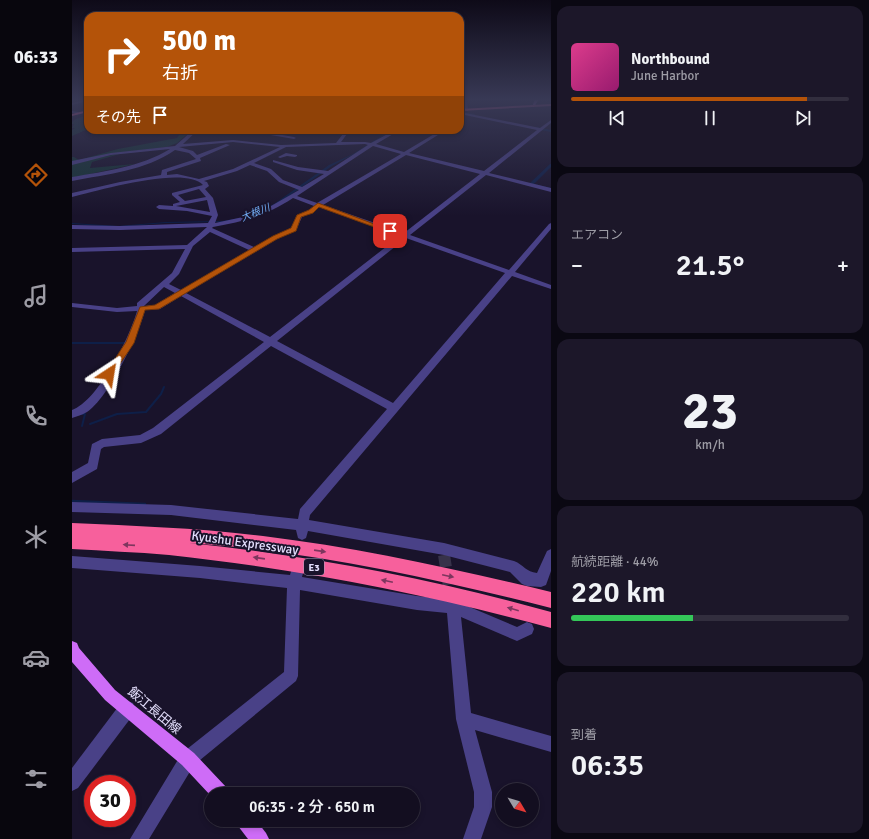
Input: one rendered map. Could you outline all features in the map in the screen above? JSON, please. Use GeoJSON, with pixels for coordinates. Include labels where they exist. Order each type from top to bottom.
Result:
{"type":"FeatureCollection","features":[{"type":"Feature","properties":{"kind":"highway","name":"Kyushu Expressway"},"geometry":{"type":"LineString","coordinates":[[72,530],[262,542],[355,556],[481,583],[551,600]]}},
{"type":"Feature","properties":{"kind":"highway","name":"Kyushu Expressway"},"geometry":{"type":"LineString","coordinates":[[72,542],[168,548],[258,558],[334,570],[481,600],[551,620]]}},
{"type":"Feature","properties":{"kind":"highway"},"geometry":{"type":"LineString","coordinates":[[481,583],[551,597]]}},
{"type":"Feature","properties":{"kind":"main road","name":"飯江長田線"},"geometry":{"type":"LineString","coordinates":[[72,648],[74,653],[110,695],[188,759],[214,787]]}},
{"type":"Feature","properties":{"kind":"main road"},"geometry":{"type":"LineString","coordinates":[[250,827],[260,839]]}},
{"type":"Feature","properties":{"kind":"street"},"geometry":{"type":"LineString","coordinates":[[72,179],[144,163],[161,157],[186,138]]}},
{"type":"Feature","properties":{"kind":"street"},"geometry":{"type":"LineString","coordinates":[[244,142],[246,138]]}},
{"type":"Feature","properties":{"kind":"street"},"geometry":{"type":"LineString","coordinates":[[200,180],[230,172],[289,145],[294,138]]}},
{"type":"Feature","properties":{"kind":"street"},"geometry":{"type":"LineString","coordinates":[[337,144],[342,138]]}},
{"type":"Feature","properties":{"kind":"street"},"geometry":{"type":"LineString","coordinates":[[365,143],[373,138]]}},
{"type":"Feature","properties":{"kind":"street"},"geometry":{"type":"LineString","coordinates":[[72,227],[210,227],[259,215],[285,202],[302,189],[383,138]]}},
{"type":"Feature","properties":{"kind":"street"},"geometry":{"type":"LineString","coordinates":[[72,305],[117,310],[157,307],[275,238],[294,229],[299,216],[311,212],[318,205],[430,138]]}},
{"type":"Feature","properties":{"kind":"street"},"geometry":{"type":"LineString","coordinates":[[72,478],[93,466],[96,447],[102,443],[141,438],[151,435],[529,138]]}},
{"type":"Feature","properties":{"kind":"street"},"geometry":{"type":"LineString","coordinates":[[72,163],[125,152],[233,141],[289,145],[365,143],[406,152],[551,190]]}},
{"type":"Feature","properties":{"kind":"street"},"geometry":{"type":"LineString","coordinates":[[197,157],[233,141]]}},
{"type":"Feature","properties":{"kind":"street"},"geometry":{"type":"LineString","coordinates":[[176,147],[189,151],[197,157]]}},
{"type":"Feature","properties":{"kind":"street"},"geometry":{"type":"LineString","coordinates":[[125,152],[111,160],[127,167]]}},
{"type":"Feature","properties":{"kind":"street"},"geometry":{"type":"LineString","coordinates":[[271,153],[280,157]]}},
{"type":"Feature","properties":{"kind":"street"},"geometry":{"type":"LineString","coordinates":[[263,167],[286,154],[295,156]]}},
{"type":"Feature","properties":{"kind":"street"},"geometry":{"type":"LineString","coordinates":[[72,195],[117,185],[198,161],[199,160],[197,157]]}},
{"type":"Feature","properties":{"kind":"street"},"geometry":{"type":"LineString","coordinates":[[275,161],[297,168],[330,172]]}},
{"type":"Feature","properties":{"kind":"street"},"geometry":{"type":"LineString","coordinates":[[144,163],[160,172],[200,180],[205,183],[205,187],[202,189],[208,192],[212,210],[215,215]]}},
{"type":"Feature","properties":{"kind":"street"},"geometry":{"type":"LineString","coordinates":[[250,163],[269,170],[281,181],[302,189]]}},
{"type":"Feature","properties":{"kind":"street"},"geometry":{"type":"LineString","coordinates":[[107,172],[117,185]]}},
{"type":"Feature","properties":{"kind":"street"},"geometry":{"type":"LineString","coordinates":[[184,203],[174,194],[199,187],[205,187]]}},
{"type":"Feature","properties":{"kind":"street"},"geometry":{"type":"LineString","coordinates":[[292,196],[551,287]]}},
{"type":"Feature","properties":{"kind":"street"},"geometry":{"type":"LineString","coordinates":[[210,198],[159,207],[187,209],[215,215]]}},
{"type":"Feature","properties":{"kind":"street"},"geometry":{"type":"LineString","coordinates":[[72,414],[83,410],[96,395],[130,343],[142,308],[140,304],[175,274],[189,247],[194,240],[210,227],[215,215]]}},
{"type":"Feature","properties":{"kind":"street"},"geometry":{"type":"LineString","coordinates":[[303,529],[304,512],[551,224]]}},
{"type":"Feature","properties":{"kind":"street"},"geometry":{"type":"LineString","coordinates":[[210,227],[254,250]]}},
{"type":"Feature","properties":{"kind":"street"},"geometry":{"type":"LineString","coordinates":[[72,250],[189,247]]}},
{"type":"Feature","properties":{"kind":"street"},"geometry":{"type":"LineString","coordinates":[[164,284],[394,408]]}},
{"type":"Feature","properties":{"kind":"street"},"geometry":{"type":"LineString","coordinates":[[72,507],[171,510],[303,529],[444,552],[514,567],[527,579],[541,580],[551,555]]}},
{"type":"Feature","properties":{"kind":"street"},"geometry":{"type":"LineString","coordinates":[[72,562],[295,578],[417,603],[453,607],[517,634],[527,629]]}},
{"type":"Feature","properties":{"kind":"street"},"geometry":{"type":"LineString","coordinates":[[139,839],[188,759],[291,676],[295,578]]}},
{"type":"Feature","properties":{"kind":"street"},"geometry":{"type":"LineString","coordinates":[[453,607],[464,719],[483,792],[483,807],[472,839]]}},
{"type":"Feature","properties":{"kind":"street"},"geometry":{"type":"LineString","coordinates":[[72,782],[127,709]]}},
{"type":"Feature","properties":{"kind":"street"},"geometry":{"type":"LineString","coordinates":[[464,719],[551,744]]}},
{"type":"Feature","properties":{"kind":"green space"},"geometry":{"type":"Polygon","coordinates":[[[183,138],[177,143],[167,147],[124,152],[72,162],[72,157],[79,160],[118,149],[183,138]]]}},
{"type":"Feature","properties":{"kind":"green space"},"geometry":{"type":"Polygon","coordinates":[[[123,153],[92,162],[90,168],[135,164],[72,178],[72,163],[123,153]]]}},
{"type":"Feature","properties":{"kind":"water","name":"大根川"},"geometry":{"type":"Polygon","coordinates":[[[380,138],[358,152],[332,166],[282,201],[246,218],[222,222],[166,223],[116,227],[72,224],[118,226],[166,222],[222,221],[246,217],[274,204],[329,165],[353,154],[380,138]]]}},
{"type":"Feature","properties":{"kind":"waterway"},"geometry":{"type":"LineString","coordinates":[[551,165],[531,184],[551,189]]}},
{"type":"Feature","properties":{"kind":"waterway"},"geometry":{"type":"LineString","coordinates":[[72,343],[127,343]]}},
{"type":"Feature","properties":{"kind":"waterway"},"geometry":{"type":"LineString","coordinates":[[90,424],[117,414],[146,412],[161,394],[164,387]]}},
{"type":"Feature","properties":{"kind":"waterway"},"geometry":{"type":"LineString","coordinates":[[81,414],[85,414],[82,426]]}},
{"type":"Feature","properties":{"kind":"waterway"},"geometry":{"type":"LineString","coordinates":[[72,501],[145,504]]}},
{"type":"Feature","properties":{"kind":"tunnel"},"geometry":{"type":"LineString","coordinates":[[444,555],[451,599]]}},
{"type":"Feature","properties":{"kind":"route"},"geometry":{"type":"LineString","coordinates":[[109,374],[130,343],[141,315],[142,308],[157,307],[275,238],[294,229],[299,216],[311,212],[318,205],[390,231]]}}]}
